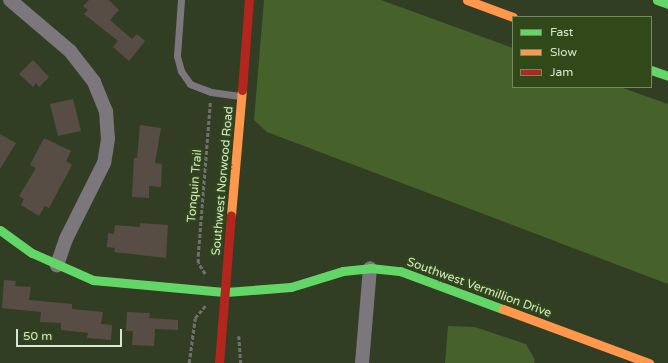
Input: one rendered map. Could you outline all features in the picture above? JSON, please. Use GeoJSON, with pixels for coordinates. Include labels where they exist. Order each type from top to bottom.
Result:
{"type":"FeatureCollection","features":[{"type":"Feature","properties":{"kind":"main road","name":"Southwest Norwood Road"},"geometry":{"type":"LineString","coordinates":[[219,363],[250,0]]}},
{"type":"Feature","properties":{"kind":"main road"},"geometry":{"type":"LineString","coordinates":[[467,0],[512,17]]}},
{"type":"Feature","properties":{"kind":"main road"},"geometry":{"type":"LineString","coordinates":[[657,0],[668,4]]}},
{"type":"Feature","properties":{"kind":"main road"},"geometry":{"type":"LineString","coordinates":[[652,70],[668,76]]}},
{"type":"Feature","properties":{"kind":"main road","name":"Southwest Vermillion Drive"},"geometry":{"type":"LineString","coordinates":[[0,230],[32,253],[93,280],[226,292],[291,287],[343,271],[370,268],[400,271],[417,276],[649,363]]}},
{"type":"Feature","properties":{"kind":"street"},"geometry":{"type":"LineString","coordinates":[[10,0],[70,51],[94,82],[106,111],[108,139],[104,163],[66,239],[57,265]]}},
{"type":"Feature","properties":{"kind":"street"},"geometry":{"type":"LineString","coordinates":[[362,363],[370,268]]}},
{"type":"Feature","properties":{"kind":"lane"},"geometry":{"type":"LineString","coordinates":[[181,0],[177,56],[181,71],[190,84],[211,92],[242,96]]}},
{"type":"Feature","properties":{"kind":"path","name":"Tonquin Trail"},"geometry":{"type":"LineString","coordinates":[[208,278],[198,263],[198,256],[211,92]]}},
{"type":"Feature","properties":{"kind":"path"},"geometry":{"type":"LineString","coordinates":[[189,363],[195,318],[205,307]]}},
{"type":"Feature","properties":{"kind":"green space"},"geometry":{"type":"Polygon","coordinates":[[[264,0],[381,0],[512,48],[512,88],[623,88],[668,104],[668,284],[267,132],[254,120],[264,0]]]}},
{"type":"Feature","properties":{"kind":"green space"},"geometry":{"type":"Polygon","coordinates":[[[448,326],[475,327],[526,344],[535,360],[534,363],[445,363],[448,326]]]}},
{"type":"Feature","properties":{"kind":"building"},"geometry":{"type":"Polygon","coordinates":[[[89,0],[109,0],[119,10],[110,20],[132,39],[137,34],[145,41],[129,61],[113,47],[118,41],[84,14],[88,10],[83,6],[89,0]]]}},
{"type":"Feature","properties":{"kind":"building"},"geometry":{"type":"Polygon","coordinates":[[[33,60],[49,77],[39,87],[36,83],[33,87],[19,74],[33,60]]]}},
{"type":"Feature","properties":{"kind":"building"},"geometry":{"type":"Polygon","coordinates":[[[73,99],[81,131],[58,136],[50,104],[73,99]]]}},
{"type":"Feature","properties":{"kind":"building"},"geometry":{"type":"Polygon","coordinates":[[[140,125],[161,128],[155,163],[162,164],[161,187],[149,186],[149,198],[132,197],[134,158],[137,158],[140,125]]]}},
{"type":"Feature","properties":{"kind":"building"},"geometry":{"type":"Polygon","coordinates":[[[0,134],[16,143],[0,169],[0,134]]]}},
{"type":"Feature","properties":{"kind":"building"},"geometry":{"type":"Polygon","coordinates":[[[44,138],[71,151],[66,161],[72,165],[49,208],[45,206],[39,216],[21,205],[24,199],[19,196],[36,168],[30,165],[44,138]]]}},
{"type":"Feature","properties":{"kind":"building"},"geometry":{"type":"Polygon","coordinates":[[[140,223],[168,225],[166,258],[114,252],[115,248],[107,247],[108,233],[114,234],[115,225],[140,227],[140,223]]]}},
{"type":"Feature","properties":{"kind":"building"},"geometry":{"type":"Polygon","coordinates":[[[4,280],[16,281],[15,286],[31,287],[29,300],[72,304],[72,309],[103,312],[101,324],[112,325],[111,340],[87,338],[88,333],[61,330],[61,323],[40,322],[41,312],[2,308],[4,280]]]}},
{"type":"Feature","properties":{"kind":"building"},"geometry":{"type":"Polygon","coordinates":[[[127,312],[150,313],[149,318],[178,320],[178,330],[155,329],[154,346],[132,345],[133,331],[126,331],[127,312]]]}},
{"type":"Feature","properties":{"kind":"traffic: fast"},"geometry":{"type":"LineString","coordinates":[[657,0],[668,4]]}},
{"type":"Feature","properties":{"kind":"traffic: fast"},"geometry":{"type":"LineString","coordinates":[[652,70],[668,76]]}},
{"type":"Feature","properties":{"kind":"traffic: fast"},"geometry":{"type":"LineString","coordinates":[[0,230],[32,253],[93,280],[226,292],[291,287],[343,271],[370,268],[400,271],[503,309]]}},
{"type":"Feature","properties":{"kind":"traffic: slow"},"geometry":{"type":"LineString","coordinates":[[467,0],[512,17]]}},
{"type":"Feature","properties":{"kind":"traffic: slow"},"geometry":{"type":"LineString","coordinates":[[231,215],[242,90]]}},
{"type":"Feature","properties":{"kind":"traffic: slow"},"geometry":{"type":"LineString","coordinates":[[503,309],[649,363]]}},
{"type":"Feature","properties":{"kind":"traffic: jam"},"geometry":{"type":"LineString","coordinates":[[242,90],[249,0]]}},
{"type":"Feature","properties":{"kind":"traffic: jam"},"geometry":{"type":"LineString","coordinates":[[219,363],[231,215]]}}]}
